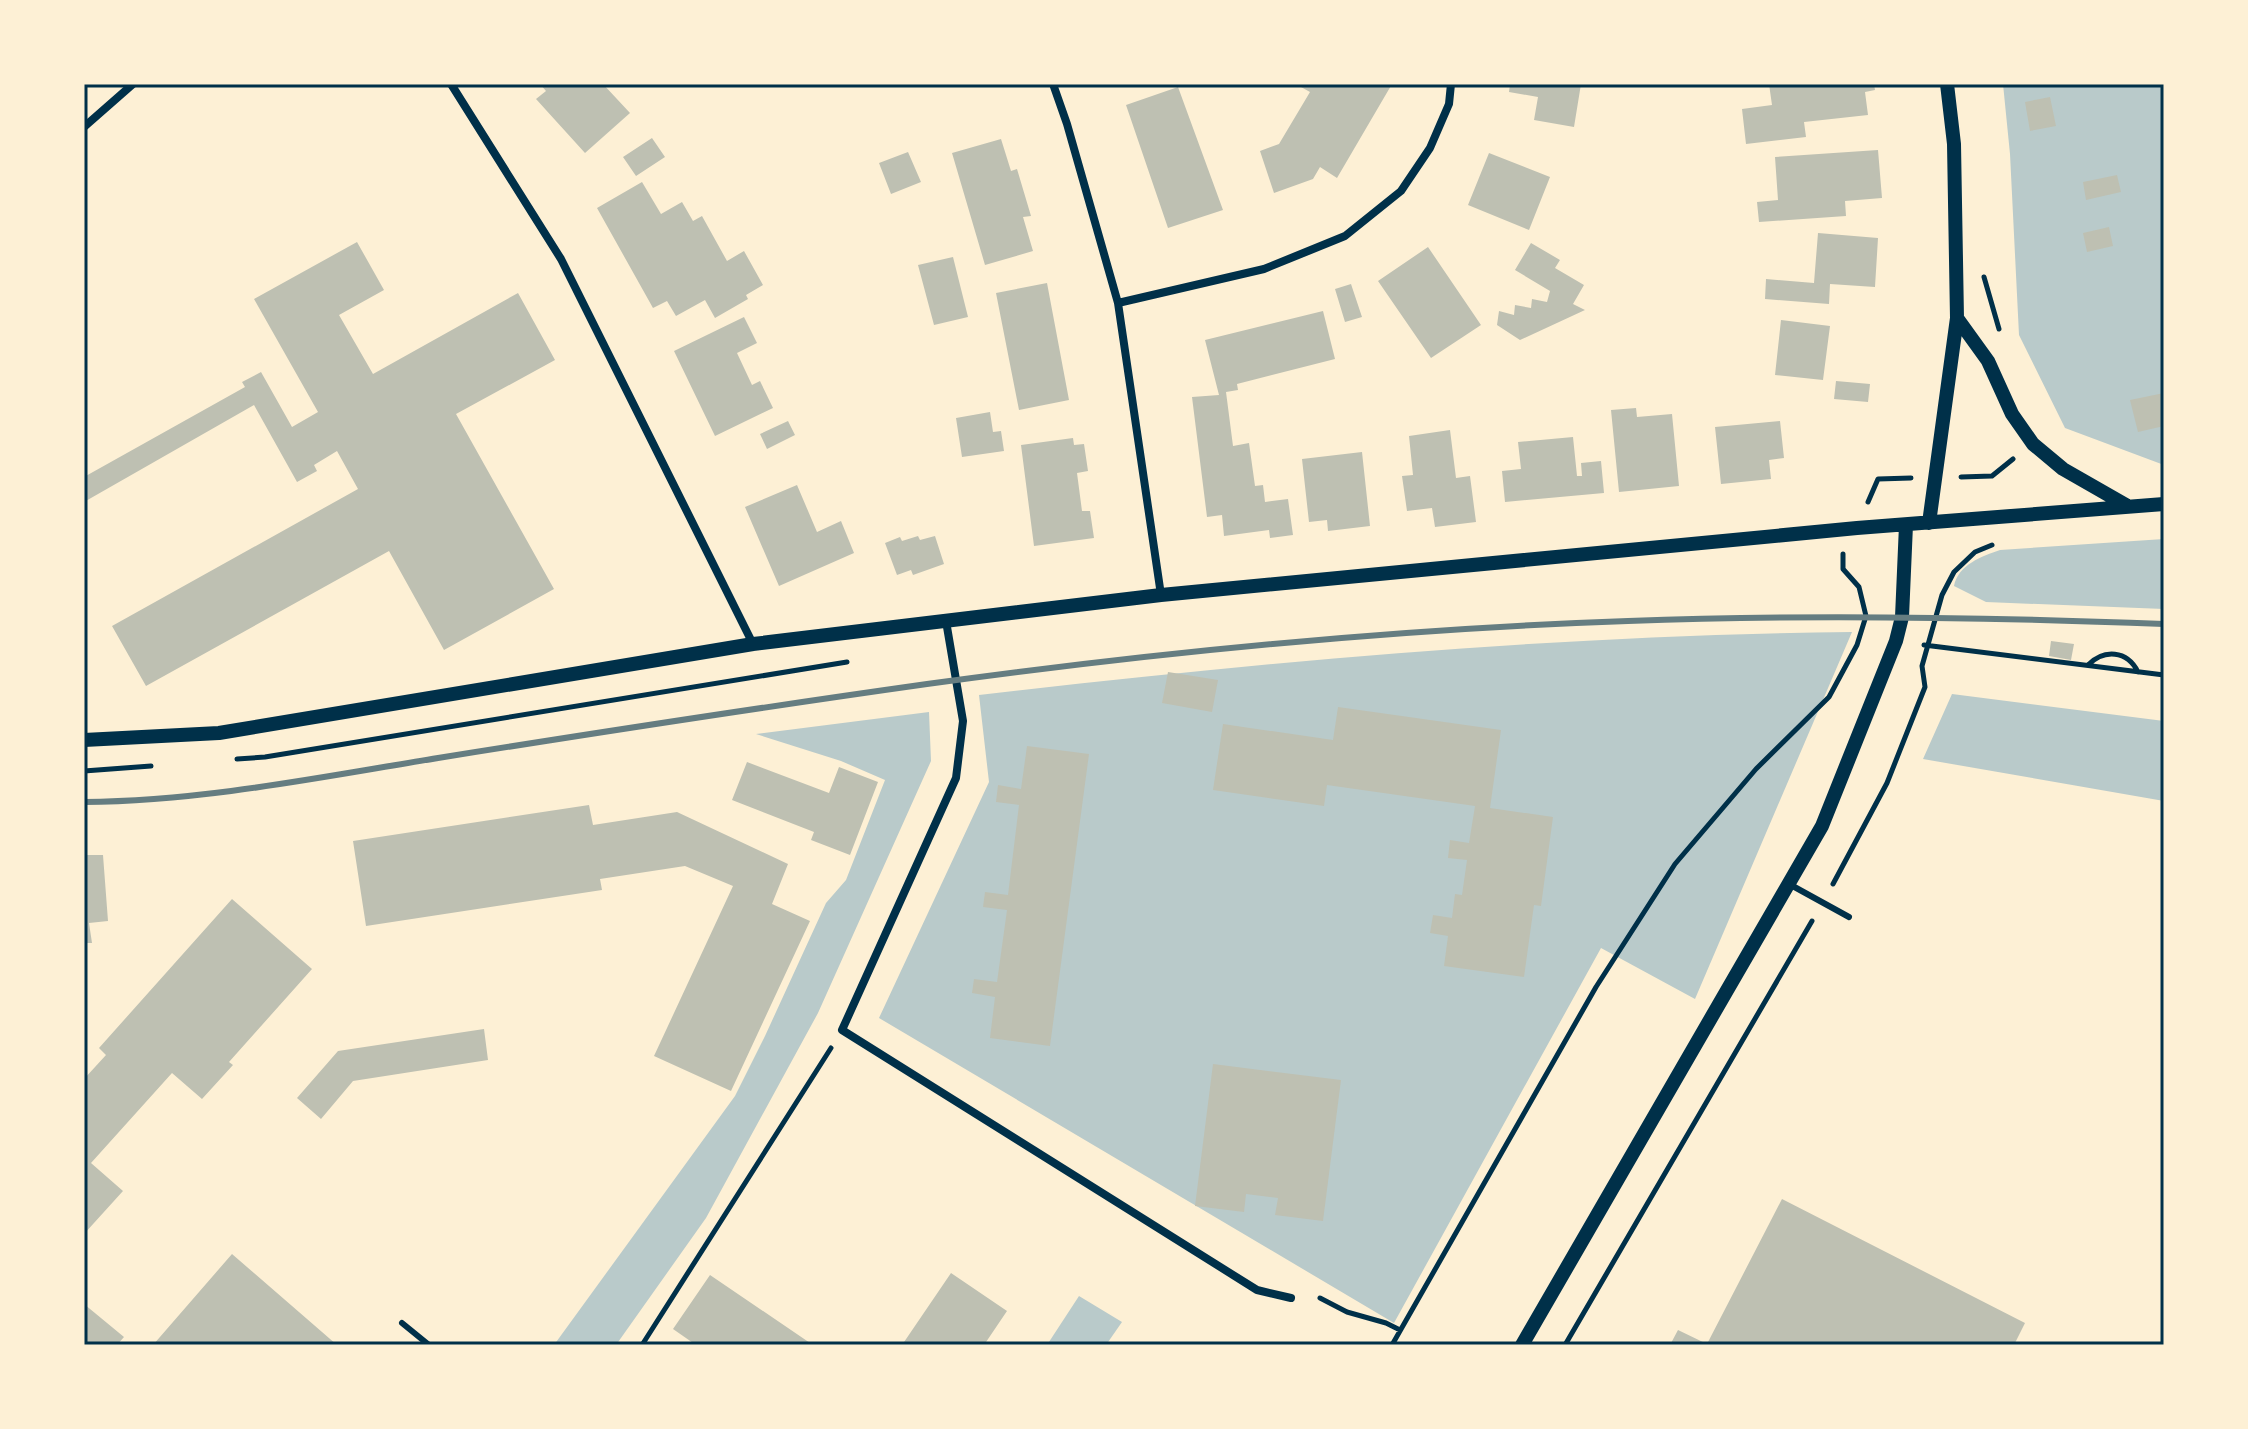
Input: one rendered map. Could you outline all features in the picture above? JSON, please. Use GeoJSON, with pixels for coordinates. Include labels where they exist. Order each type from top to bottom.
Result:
{"type":"FeatureCollection","features":[{"type":"Feature","properties":{"kind":"street"},"geometry":{"type":"LineString","coordinates":[[84,127],[133,84]]}},
{"type":"Feature","properties":{"kind":"street"},"geometry":{"type":"LineString","coordinates":[[451,84],[561,259],[753,644]]}},
{"type":"Feature","properties":{"kind":"street"},"geometry":{"type":"LineString","coordinates":[[1053,84],[1118,303],[1161,595]]}},
{"type":"Feature","properties":{"kind":"street"},"geometry":{"type":"LineString","coordinates":[[1118,303],[1264,269],[1345,236],[1401,191],[1430,148],[1449,104],[1451,84]]}},
{"type":"Feature","properties":{"kind":"street"},"geometry":{"type":"LineString","coordinates":[[1929,523],[1957,318],[1954,144],[1947,84]]}},
{"type":"Feature","properties":{"kind":"street"},"geometry":{"type":"LineString","coordinates":[[1957,318],[1988,361],[2012,414],[2033,444],[2063,469],[2126,506]]}},
{"type":"Feature","properties":{"kind":"street"},"geometry":{"type":"LineString","coordinates":[[84,740],[219,733],[753,644],[1161,595],[1857,528],[2164,504]]}},
{"type":"Feature","properties":{"kind":"street"},"geometry":{"type":"LineString","coordinates":[[1522,1345],[1822,826],[1896,641],[1902,617],[1906,525]]}},
{"type":"Feature","properties":{"kind":"street"},"geometry":{"type":"LineString","coordinates":[[946,621],[963,721],[956,778],[842,1030],[1257,1290],[1291,1298]]}},
{"type":"Feature","properties":{"kind":"lane"},"geometry":{"type":"LineString","coordinates":[[1789,883],[1849,917]]}},
{"type":"Feature","properties":{"kind":"lane"},"geometry":{"type":"LineString","coordinates":[[402,1323],[429,1345]]}},
{"type":"Feature","properties":{"kind":"path"},"geometry":{"type":"LineString","coordinates":[[1982,266],[2002,335]]}},
{"type":"Feature","properties":{"kind":"path"},"geometry":{"type":"LineString","coordinates":[[1392,1345],[1596,987],[1675,864],[1756,769],[1829,697],[1857,645],[1866,616],[1859,587],[1843,569],[1841,556],[1878,479],[1992,476],[2033,444]]}},
{"type":"Feature","properties":{"kind":"path"},"geometry":{"type":"LineString","coordinates":[[1565,1345],[1823,902],[1887,783],[1925,687],[1922,666],[1927,645],[1942,595],[1954,572],[1975,552],[2001,541]]}},
{"type":"Feature","properties":{"kind":"path"},"geometry":{"type":"LineString","coordinates":[[1841,556],[1854,555]]}},
{"type":"Feature","properties":{"kind":"path"},"geometry":{"type":"LineString","coordinates":[[1896,641],[2164,675]]}},
{"type":"Feature","properties":{"kind":"path"},"geometry":{"type":"LineString","coordinates":[[2087,666],[2101,655],[2110,653],[2128,659],[2138,672]]}},
{"type":"Feature","properties":{"kind":"path"},"geometry":{"type":"LineString","coordinates":[[235,759],[265,757],[862,660]]}},
{"type":"Feature","properties":{"kind":"path"},"geometry":{"type":"LineString","coordinates":[[84,771],[160,765]]}},
{"type":"Feature","properties":{"kind":"path"},"geometry":{"type":"LineString","coordinates":[[642,1345],[842,1030]]}},
{"type":"Feature","properties":{"kind":"path"},"geometry":{"type":"LineString","coordinates":[[1320,1298],[1347,1312],[1400,1330]]}},
{"type":"Feature","properties":{"kind":"shaded area"},"geometry":{"type":"Polygon","coordinates":[[[2003,84],[2164,84],[2164,465],[2065,428],[2019,335],[2010,154],[2003,84]]]}},
{"type":"Feature","properties":{"kind":"shaded area"},"geometry":{"type":"Polygon","coordinates":[[[2164,539],[2164,609],[1986,602],[1954,586],[1960,572],[1966,567],[2000,550],[2164,539]]]}},
{"type":"Feature","properties":{"kind":"shaded area"},"geometry":{"type":"Polygon","coordinates":[[[1852,632],[1695,999],[1601,948],[1394,1323],[879,1018],[989,782],[979,695],[1197,671],[1524,644],[1852,632]]]}},
{"type":"Feature","properties":{"kind":"shaded area"},"geometry":{"type":"Polygon","coordinates":[[[1952,694],[2164,721],[2164,801],[1923,759],[1952,694]]]}},
{"type":"Feature","properties":{"kind":"shaded area"},"geometry":{"type":"Polygon","coordinates":[[[929,712],[931,761],[818,1013],[706,1218],[616,1345],[554,1345],[735,1096],[826,903],[846,880],[885,780],[841,761],[756,734],[929,712]]]}},
{"type":"Feature","properties":{"kind":"shaded area"},"geometry":{"type":"Polygon","coordinates":[[[1079,1296],[1122,1322],[1106,1345],[1047,1345],[1079,1296]]]}},
{"type":"Feature","properties":{"kind":"building"},"geometry":{"type":"Polygon","coordinates":[[[540,84],[603,84],[630,113],[585,153],[536,99],[546,91],[540,84]]]}},
{"type":"Feature","properties":{"kind":"building"},"geometry":{"type":"Polygon","coordinates":[[[1302,84],[1392,84],[1337,178],[1320,167],[1313,179],[1274,193],[1260,151],[1279,144],[1310,92],[1301,87],[1302,84]]]}},
{"type":"Feature","properties":{"kind":"building"},"geometry":{"type":"Polygon","coordinates":[[[1510,84],[1581,84],[1574,127],[1534,120],[1538,97],[1509,92],[1510,84]]]}},
{"type":"Feature","properties":{"kind":"building"},"geometry":{"type":"Polygon","coordinates":[[[1769,84],[1874,84],[1875,90],[1865,92],[1868,115],[1804,122],[1806,137],[1746,144],[1742,109],[1772,105],[1769,84]]]}},
{"type":"Feature","properties":{"kind":"building"},"geometry":{"type":"Polygon","coordinates":[[[1178,87],[1223,210],[1168,228],[1126,105],[1178,87]]]}},
{"type":"Feature","properties":{"kind":"building"},"geometry":{"type":"Polygon","coordinates":[[[2050,97],[2056,126],[2030,131],[2025,102],[2050,97]]]}},
{"type":"Feature","properties":{"kind":"building"},"geometry":{"type":"Polygon","coordinates":[[[652,138],[665,157],[636,176],[623,157],[652,138]]]}},
{"type":"Feature","properties":{"kind":"building"},"geometry":{"type":"Polygon","coordinates":[[[1001,139],[1011,171],[1017,169],[1031,216],[1023,217],[1033,251],[985,265],[952,153],[1001,139]]]}},
{"type":"Feature","properties":{"kind":"building"},"geometry":{"type":"Polygon","coordinates":[[[1878,150],[1882,198],[1845,201],[1846,216],[1759,222],[1757,202],[1778,200],[1775,157],[1878,150]]]}},
{"type":"Feature","properties":{"kind":"building"},"geometry":{"type":"Polygon","coordinates":[[[908,152],[921,182],[891,194],[879,163],[908,152]]]}},
{"type":"Feature","properties":{"kind":"building"},"geometry":{"type":"Polygon","coordinates":[[[1489,153],[1550,177],[1529,230],[1468,205],[1489,153]]]}},
{"type":"Feature","properties":{"kind":"building"},"geometry":{"type":"Polygon","coordinates":[[[2117,175],[2121,192],[2086,200],[2083,182],[2117,175]]]}},
{"type":"Feature","properties":{"kind":"building"},"geometry":{"type":"Polygon","coordinates":[[[642,182],[661,214],[682,202],[693,221],[702,216],[727,261],[744,251],[763,285],[746,295],[748,299],[715,318],[705,300],[676,316],[667,301],[653,308],[597,208],[642,182]]]}},
{"type":"Feature","properties":{"kind":"building"},"geometry":{"type":"Polygon","coordinates":[[[2109,227],[2113,246],[2087,252],[2083,233],[2109,227]]]}},
{"type":"Feature","properties":{"kind":"building"},"geometry":{"type":"Polygon","coordinates":[[[1818,233],[1878,238],[1875,287],[1830,284],[1829,304],[1765,299],[1766,279],[1814,283],[1818,233]]]}},
{"type":"Feature","properties":{"kind":"building"},"geometry":{"type":"Polygon","coordinates":[[[357,242],[384,290],[339,315],[373,374],[518,293],[555,360],[456,414],[554,589],[444,650],[389,551],[146,686],[112,626],[358,489],[337,451],[314,465],[317,471],[297,482],[254,405],[84,502],[84,477],[245,387],[242,382],[261,372],[292,427],[318,412],[254,299],[357,242]]]}},
{"type":"Feature","properties":{"kind":"building"},"geometry":{"type":"Polygon","coordinates":[[[1531,243],[1560,260],[1555,268],[1584,285],[1573,304],[1585,310],[1520,340],[1497,325],[1499,311],[1514,315],[1515,305],[1531,308],[1532,299],[1547,302],[1550,291],[1515,270],[1531,243]]]}},
{"type":"Feature","properties":{"kind":"building"},"geometry":{"type":"Polygon","coordinates":[[[1428,247],[1481,325],[1431,358],[1378,281],[1428,247]]]}},
{"type":"Feature","properties":{"kind":"building"},"geometry":{"type":"Polygon","coordinates":[[[953,257],[968,317],[934,325],[918,265],[953,257]]]}},
{"type":"Feature","properties":{"kind":"building"},"geometry":{"type":"Polygon","coordinates":[[[1047,283],[1069,400],[1019,410],[996,293],[1047,283]]]}},
{"type":"Feature","properties":{"kind":"building"},"geometry":{"type":"Polygon","coordinates":[[[1351,284],[1362,317],[1345,322],[1335,289],[1351,284]]]}},
{"type":"Feature","properties":{"kind":"building"},"geometry":{"type":"Polygon","coordinates":[[[1323,311],[1335,359],[1237,384],[1238,390],[1226,392],[1233,446],[1249,443],[1255,486],[1263,485],[1265,502],[1288,499],[1293,535],[1270,538],[1269,530],[1224,536],[1222,515],[1207,517],[1192,397],[1219,395],[1205,340],[1323,311]]]}},
{"type":"Feature","properties":{"kind":"building"},"geometry":{"type":"Polygon","coordinates":[[[744,317],[757,343],[737,353],[752,385],[760,381],[773,408],[715,436],[674,351],[744,317]]]}},
{"type":"Feature","properties":{"kind":"building"},"geometry":{"type":"Polygon","coordinates":[[[1781,320],[1830,326],[1823,380],[1775,375],[1781,320]]]}},
{"type":"Feature","properties":{"kind":"building"},"geometry":{"type":"Polygon","coordinates":[[[1836,381],[1870,384],[1868,402],[1834,399],[1836,381]]]}},
{"type":"Feature","properties":{"kind":"building"},"geometry":{"type":"Polygon","coordinates":[[[2164,393],[2164,426],[2138,432],[2130,400],[2164,393]]]}},
{"type":"Feature","properties":{"kind":"building"},"geometry":{"type":"Polygon","coordinates":[[[1636,408],[1637,417],[1672,414],[1679,486],[1619,492],[1611,410],[1636,408]]]}},
{"type":"Feature","properties":{"kind":"building"},"geometry":{"type":"Polygon","coordinates":[[[990,412],[993,432],[1001,431],[1004,451],[962,457],[956,418],[990,412]]]}},
{"type":"Feature","properties":{"kind":"building"},"geometry":{"type":"Polygon","coordinates":[[[788,421],[795,435],[767,449],[760,434],[788,421]]]}},
{"type":"Feature","properties":{"kind":"building"},"geometry":{"type":"Polygon","coordinates":[[[1780,421],[1784,458],[1769,460],[1771,479],[1721,484],[1715,427],[1780,421]]]}},
{"type":"Feature","properties":{"kind":"building"},"geometry":{"type":"Polygon","coordinates":[[[1450,430],[1456,478],[1470,476],[1476,522],[1435,527],[1432,508],[1407,511],[1402,476],[1413,475],[1409,436],[1450,430]]]}},
{"type":"Feature","properties":{"kind":"building"},"geometry":{"type":"Polygon","coordinates":[[[1573,437],[1577,476],[1582,476],[1581,463],[1601,461],[1604,493],[1505,502],[1502,471],[1521,469],[1518,442],[1573,437]]]}},
{"type":"Feature","properties":{"kind":"building"},"geometry":{"type":"Polygon","coordinates":[[[1073,438],[1074,445],[1084,444],[1088,471],[1077,473],[1082,511],[1090,511],[1094,538],[1034,546],[1021,445],[1073,438]]]}},
{"type":"Feature","properties":{"kind":"building"},"geometry":{"type":"Polygon","coordinates":[[[1362,452],[1370,526],[1328,531],[1327,520],[1309,522],[1302,459],[1362,452]]]}},
{"type":"Feature","properties":{"kind":"building"},"geometry":{"type":"Polygon","coordinates":[[[797,485],[817,532],[841,521],[854,553],[779,586],[745,507],[797,485]]]}},
{"type":"Feature","properties":{"kind":"building"},"geometry":{"type":"Polygon","coordinates":[[[918,536],[920,540],[935,536],[944,564],[913,575],[911,570],[897,575],[885,543],[900,537],[902,541],[918,536]]]}},
{"type":"Feature","properties":{"kind":"building"},"geometry":{"type":"Polygon","coordinates":[[[2051,641],[2074,644],[2071,660],[2049,656],[2051,641]]]}},
{"type":"Feature","properties":{"kind":"building"},"geometry":{"type":"Polygon","coordinates":[[[1168,672],[1218,680],[1212,712],[1162,703],[1168,672]]]}},
{"type":"Feature","properties":{"kind":"building"},"geometry":{"type":"Polygon","coordinates":[[[1338,707],[1501,730],[1490,808],[1553,817],[1541,906],[1534,905],[1524,977],[1444,966],[1448,936],[1430,933],[1433,915],[1452,918],[1455,894],[1462,895],[1467,860],[1448,858],[1450,840],[1469,843],[1475,806],[1327,785],[1324,806],[1213,790],[1223,724],[1333,740],[1338,707]]]}},
{"type":"Feature","properties":{"kind":"building"},"geometry":{"type":"Polygon","coordinates":[[[1027,746],[1089,754],[1050,1046],[990,1038],[995,997],[972,993],[974,979],[997,982],[1007,910],[983,907],[985,892],[1008,895],[1019,805],[996,802],[998,785],[1021,789],[1027,746]]]}},
{"type":"Feature","properties":{"kind":"building"},"geometry":{"type":"Polygon","coordinates":[[[747,762],[829,793],[839,767],[878,782],[850,855],[811,840],[814,832],[732,800],[747,762]]]}},
{"type":"Feature","properties":{"kind":"building"},"geometry":{"type":"Polygon","coordinates":[[[589,805],[593,825],[677,812],[788,864],[772,904],[810,921],[731,1091],[654,1056],[733,886],[685,866],[600,879],[602,890],[366,926],[353,841],[589,805]]]}},
{"type":"Feature","properties":{"kind":"building"},"geometry":{"type":"Polygon","coordinates":[[[84,855],[103,855],[108,921],[89,923],[92,943],[84,943],[84,855]]]}},
{"type":"Feature","properties":{"kind":"building"},"geometry":{"type":"Polygon","coordinates":[[[232,899],[312,969],[229,1062],[233,1065],[202,1099],[172,1073],[91,1163],[123,1191],[84,1234],[84,1079],[106,1055],[99,1048],[232,899]]]}},
{"type":"Feature","properties":{"kind":"building"},"geometry":{"type":"Polygon","coordinates":[[[484,1029],[488,1060],[353,1081],[321,1119],[297,1098],[338,1051],[484,1029]]]}},
{"type":"Feature","properties":{"kind":"building"},"geometry":{"type":"Polygon","coordinates":[[[1213,1064],[1341,1080],[1323,1221],[1275,1215],[1278,1198],[1246,1194],[1244,1212],[1195,1206],[1213,1064]]]}},
{"type":"Feature","properties":{"kind":"building"},"geometry":{"type":"Polygon","coordinates":[[[1782,1199],[2025,1323],[2014,1345],[1670,1345],[1678,1330],[1707,1344],[1782,1199]]]}},
{"type":"Feature","properties":{"kind":"building"},"geometry":{"type":"Polygon","coordinates":[[[232,1254],[337,1345],[153,1345],[232,1254]]]}},
{"type":"Feature","properties":{"kind":"building"},"geometry":{"type":"Polygon","coordinates":[[[951,1273],[1007,1311],[984,1345],[902,1345],[951,1273]]]}},
{"type":"Feature","properties":{"kind":"building"},"geometry":{"type":"Polygon","coordinates":[[[710,1275],[813,1345],[696,1345],[673,1329],[710,1275]]]}},
{"type":"Feature","properties":{"kind":"building"},"geometry":{"type":"Polygon","coordinates":[[[84,1304],[124,1337],[117,1345],[84,1345],[84,1304]]]}},
{"type":"Feature","properties":{"kind":"railway"},"geometry":{"type":"LineString","coordinates":[[84,802],[218,793],[927,684],[1101,662],[1364,636],[1695,619],[1896,617],[2164,624]]}}]}
